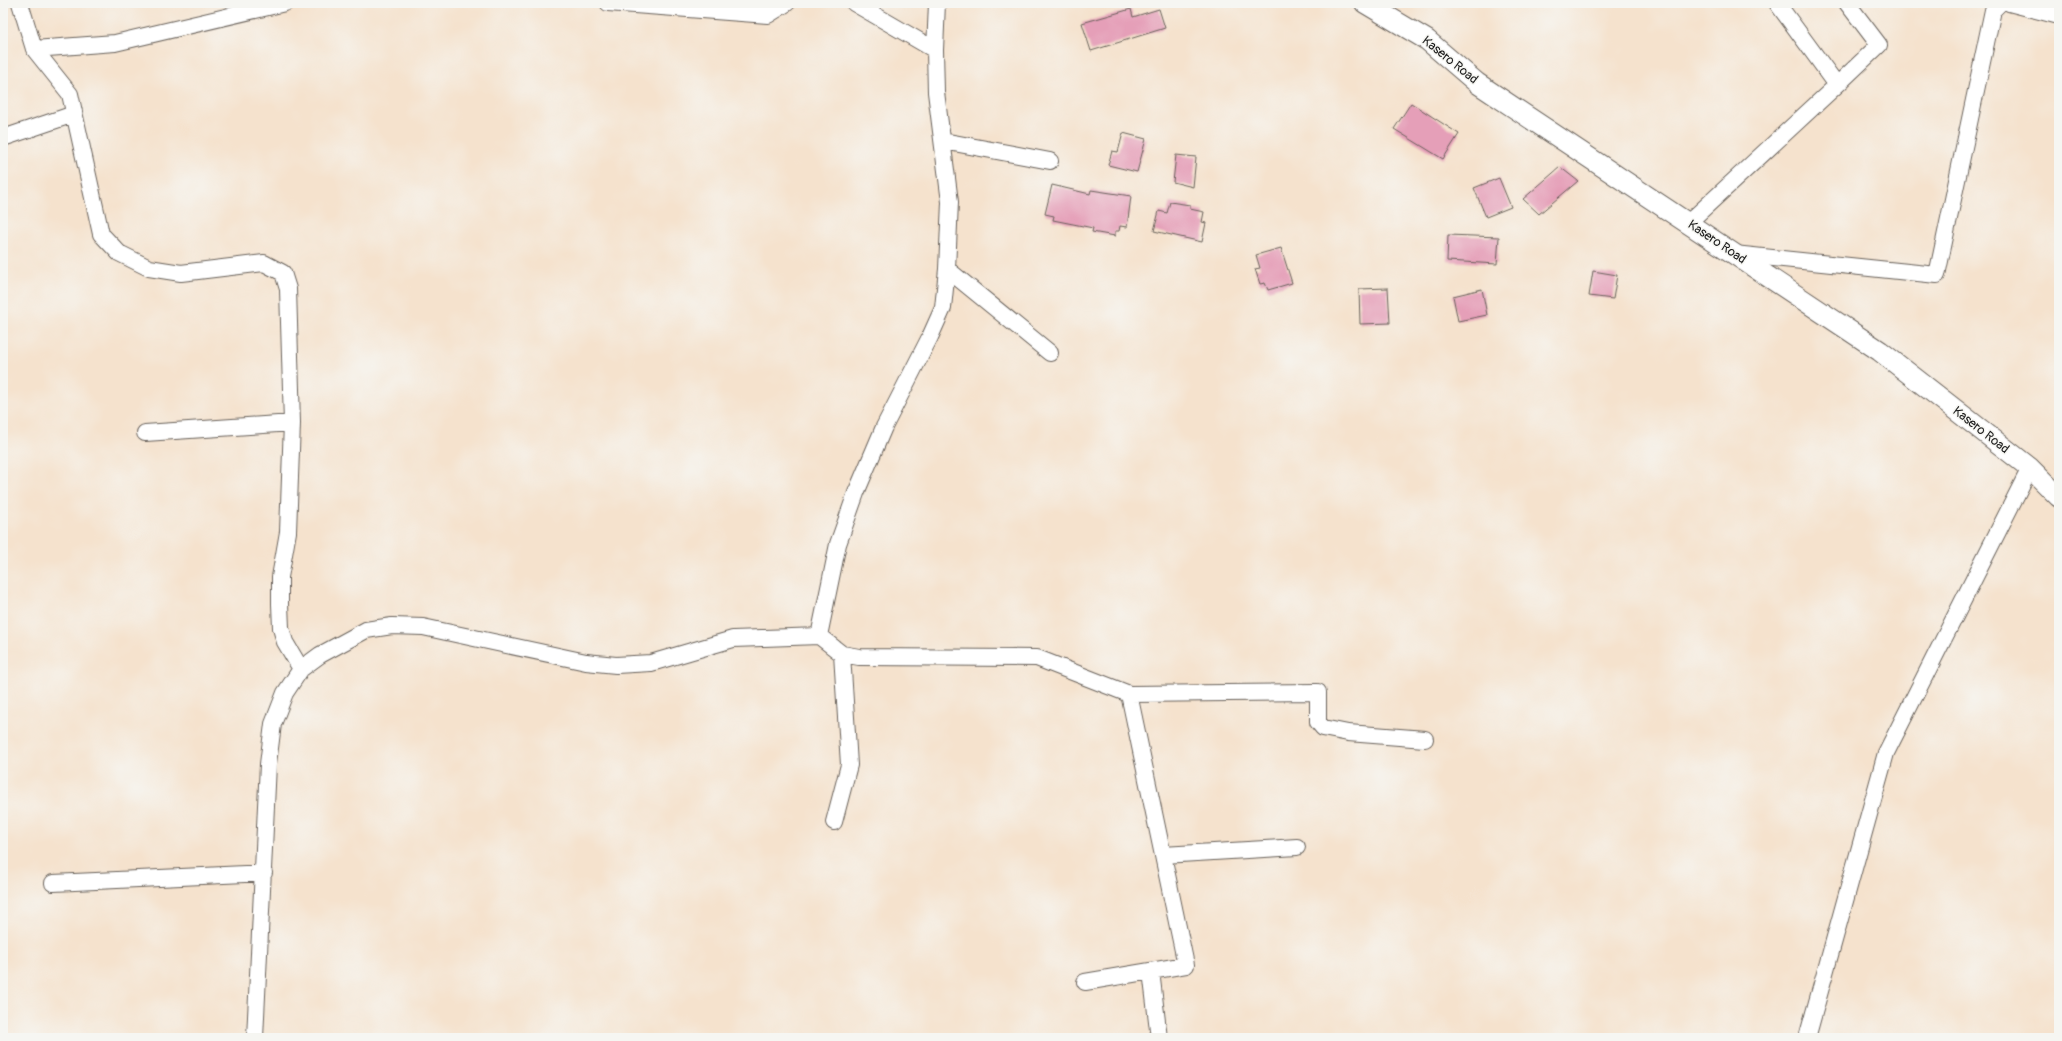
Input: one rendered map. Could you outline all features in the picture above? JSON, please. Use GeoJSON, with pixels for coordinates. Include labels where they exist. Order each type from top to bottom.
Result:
{"type":"FeatureCollection","features":[{"type":"Feature","properties":{"kind":"street"},"geometry":{"type":"LineString","coordinates":[[20,3],[34,49],[70,94],[101,234],[119,253],[149,268],[181,273],[264,263],[283,273],[288,289],[292,423],[288,532],[280,577],[281,628],[285,642],[301,669]]}},
{"type":"Feature","properties":{"kind":"street"},"geometry":{"type":"LineString","coordinates":[[34,49],[115,43],[285,3]]}},
{"type":"Feature","properties":{"kind":"street"},"geometry":{"type":"LineString","coordinates":[[608,3],[768,15],[787,3]]}},
{"type":"Feature","properties":{"kind":"street"},"geometry":{"type":"LineString","coordinates":[[854,3],[935,50]]}},
{"type":"Feature","properties":{"kind":"street"},"geometry":{"type":"LineString","coordinates":[[819,636],[838,544],[851,508],[884,427],[930,337],[942,308],[947,269],[950,202],[936,92],[935,50],[937,3]]}},
{"type":"Feature","properties":{"kind":"street","name":"Kasero Road"},"geometry":{"type":"LineString","coordinates":[[1365,3],[1427,40],[1477,83],[1880,351],[2030,468],[2059,497]]}},
{"type":"Feature","properties":{"kind":"street"},"geometry":{"type":"LineString","coordinates":[[1776,3],[1837,85]]}},
{"type":"Feature","properties":{"kind":"street"},"geometry":{"type":"LineString","coordinates":[[1688,223],[1879,45],[1847,3]]}},
{"type":"Feature","properties":{"kind":"street"},"geometry":{"type":"LineString","coordinates":[[1734,254],[1937,274],[1994,10],[2000,3]]}},
{"type":"Feature","properties":{"kind":"street"},"geometry":{"type":"LineString","coordinates":[[2009,3],[2059,16]]}},
{"type":"Feature","properties":{"kind":"street"},"geometry":{"type":"LineString","coordinates":[[3,138],[74,114]]}},
{"type":"Feature","properties":{"kind":"street"},"geometry":{"type":"LineString","coordinates":[[943,141],[1050,161]]}},
{"type":"Feature","properties":{"kind":"street"},"geometry":{"type":"LineString","coordinates":[[947,269],[1050,353]]}},
{"type":"Feature","properties":{"kind":"street"},"geometry":{"type":"LineString","coordinates":[[144,433],[292,423]]}},
{"type":"Feature","properties":{"kind":"street"},"geometry":{"type":"LineString","coordinates":[[1807,1038],[1886,753],[2030,468]]}},
{"type":"Feature","properties":{"kind":"street"},"geometry":{"type":"LineString","coordinates":[[255,1038],[268,764],[273,724],[285,693],[301,669],[320,655],[366,630],[392,626],[422,627],[586,662],[616,665],[651,663],[733,639],[819,636],[842,654],[859,656],[1037,658],[1129,694],[1318,692],[1318,722],[1323,728],[1348,733],[1425,738]]}},
{"type":"Feature","properties":{"kind":"street"},"geometry":{"type":"LineString","coordinates":[[834,822],[850,765],[842,654]]}},
{"type":"Feature","properties":{"kind":"street"},"geometry":{"type":"LineString","coordinates":[[1085,982],[1186,965],[1129,694]]}},
{"type":"Feature","properties":{"kind":"street"},"geometry":{"type":"LineString","coordinates":[[1163,855],[1297,847]]}},
{"type":"Feature","properties":{"kind":"street"},"geometry":{"type":"LineString","coordinates":[[53,883],[264,873]]}},
{"type":"Feature","properties":{"kind":"street"},"geometry":{"type":"LineString","coordinates":[[1151,971],[1159,1038]]}},
{"type":"Feature","properties":{"kind":"building"},"geometry":{"type":"Polygon","coordinates":[[[1131,9],[1133,17],[1159,9],[1165,28],[1091,51],[1082,23],[1131,9]]]}},
{"type":"Feature","properties":{"kind":"building"},"geometry":{"type":"Polygon","coordinates":[[[1411,103],[1459,134],[1443,159],[1394,129],[1411,103]]]}},
{"type":"Feature","properties":{"kind":"building"},"geometry":{"type":"Polygon","coordinates":[[[1123,133],[1146,139],[1137,172],[1108,165],[1112,151],[1118,152],[1123,133]]]}},
{"type":"Feature","properties":{"kind":"building"},"geometry":{"type":"Polygon","coordinates":[[[1176,155],[1196,157],[1193,187],[1173,182],[1176,155]]]}},
{"type":"Feature","properties":{"kind":"building"},"geometry":{"type":"Polygon","coordinates":[[[1560,167],[1578,181],[1539,214],[1523,199],[1560,167]]]}},
{"type":"Feature","properties":{"kind":"building"},"geometry":{"type":"Polygon","coordinates":[[[1499,178],[1511,207],[1486,217],[1474,188],[1499,178]]]}},
{"type":"Feature","properties":{"kind":"building"},"geometry":{"type":"Polygon","coordinates":[[[1052,185],[1090,194],[1091,190],[1131,196],[1127,227],[1120,226],[1119,231],[1115,231],[1115,236],[1092,232],[1093,228],[1053,220],[1054,216],[1045,214],[1052,185]]]}},
{"type":"Feature","properties":{"kind":"building"},"geometry":{"type":"Polygon","coordinates":[[[1170,202],[1190,205],[1190,209],[1204,212],[1202,222],[1206,223],[1202,242],[1154,231],[1159,211],[1167,213],[1170,202]]]}},
{"type":"Feature","properties":{"kind":"building"},"geometry":{"type":"Polygon","coordinates":[[[1448,235],[1499,237],[1497,264],[1447,261],[1448,235]]]}},
{"type":"Feature","properties":{"kind":"building"},"geometry":{"type":"Polygon","coordinates":[[[1281,248],[1292,283],[1268,290],[1265,283],[1260,284],[1255,269],[1260,268],[1256,255],[1281,248]]]}},
{"type":"Feature","properties":{"kind":"building"},"geometry":{"type":"Polygon","coordinates":[[[1593,271],[1617,275],[1613,299],[1589,296],[1593,271]]]}},
{"type":"Feature","properties":{"kind":"building"},"geometry":{"type":"Polygon","coordinates":[[[1388,288],[1390,323],[1360,324],[1359,289],[1388,288]]]}},
{"type":"Feature","properties":{"kind":"building"},"geometry":{"type":"Polygon","coordinates":[[[1482,289],[1487,315],[1458,321],[1453,296],[1482,289]]]}}]}
